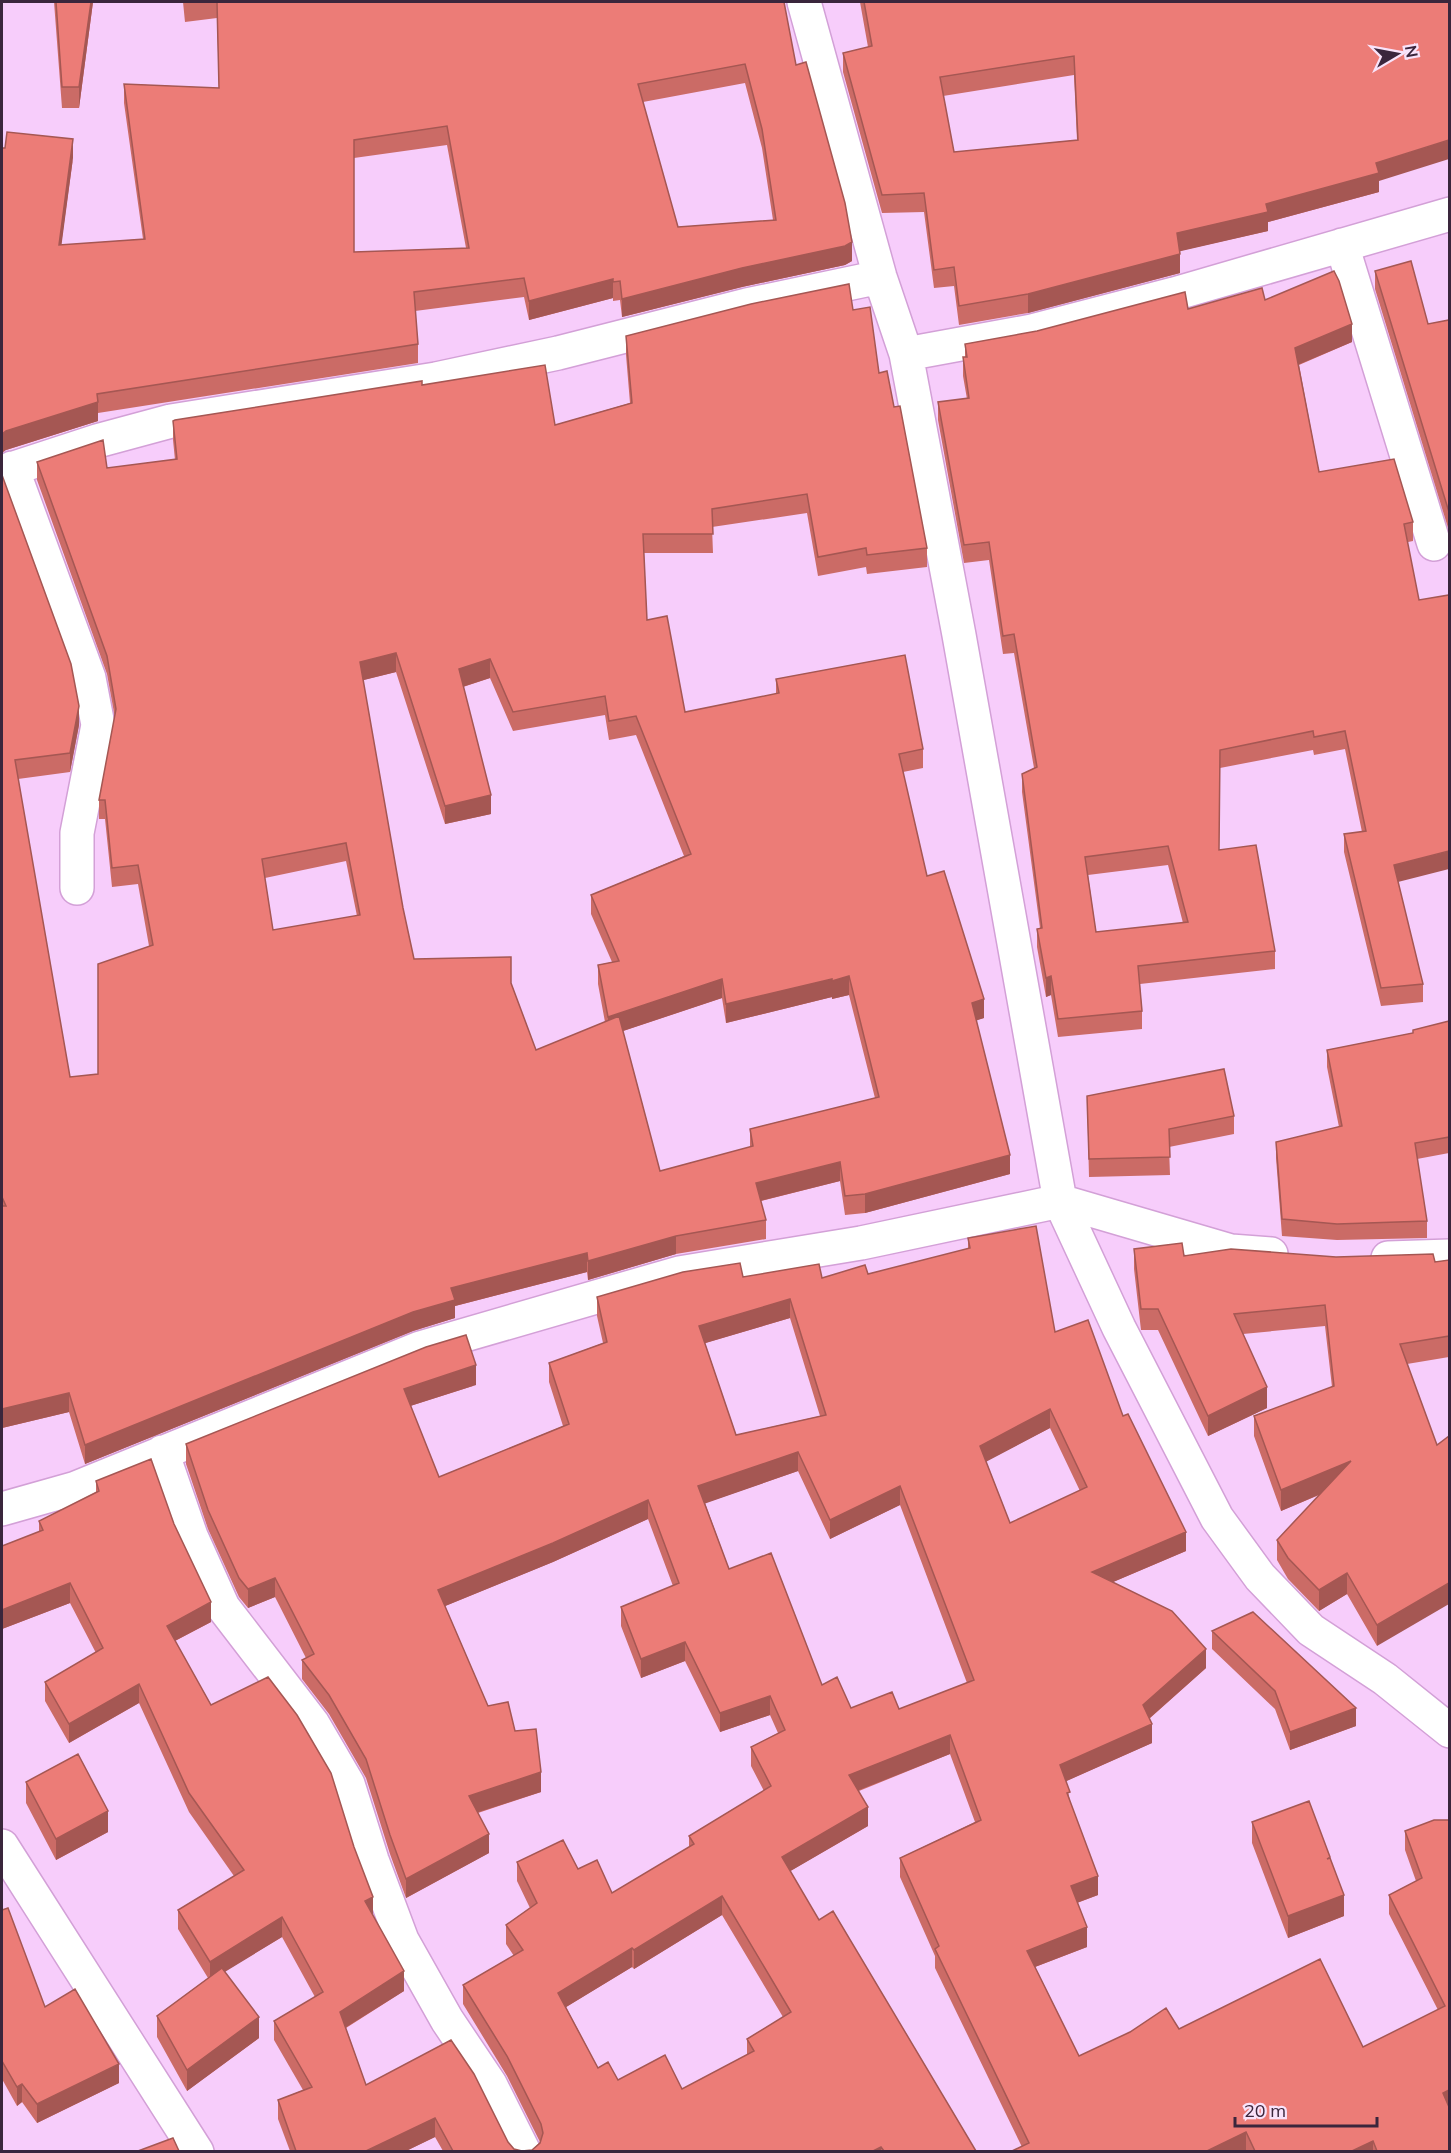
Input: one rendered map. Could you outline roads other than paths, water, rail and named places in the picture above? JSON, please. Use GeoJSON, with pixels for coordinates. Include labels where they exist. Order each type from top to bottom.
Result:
{"type":"FeatureCollection","features":[{"type":"Feature","properties":{"kind":"street"},"geometry":{"type":"LineString","coordinates":[[804,2],[880,277],[906,354],[960,635],[1060,1201],[1119,1328],[1217,1518],[1260,1577],[1311,1630],[1385,1679],[1449,1731]]}},
{"type":"Feature","properties":{"kind":"street"},"geometry":{"type":"LineString","coordinates":[[906,354],[1032,331],[1174,294],[1449,214]]}},
{"type":"Feature","properties":{"kind":"street"},"geometry":{"type":"LineString","coordinates":[[1342,245],[1434,544]]}},
{"type":"Feature","properties":{"kind":"street"},"geometry":{"type":"LineString","coordinates":[[77,888],[77,833],[99,725],[88,678],[7,470],[97,441],[171,421],[436,380],[558,353],[747,304],[880,277]]}},
{"type":"Feature","properties":{"kind":"street"},"geometry":{"type":"LineString","coordinates":[[2,1509],[76,1488],[420,1348],[679,1273],[861,1243],[1060,1201],[1231,1251],[1302,1257]]}},
{"type":"Feature","properties":{"kind":"street"},"geometry":{"type":"LineString","coordinates":[[1361,1259],[1449,1256]]}},
{"type":"Feature","properties":{"kind":"street"},"geometry":{"type":"LineString","coordinates":[[162,1452],[191,1536],[223,1607],[313,1724],[348,1784],[372,1860],[402,1940],[447,2020],[490,2084],[524,2151]]}},
{"type":"Feature","properties":{"kind":"street"},"geometry":{"type":"LineString","coordinates":[[2,1846],[197,2151]]}}]}
